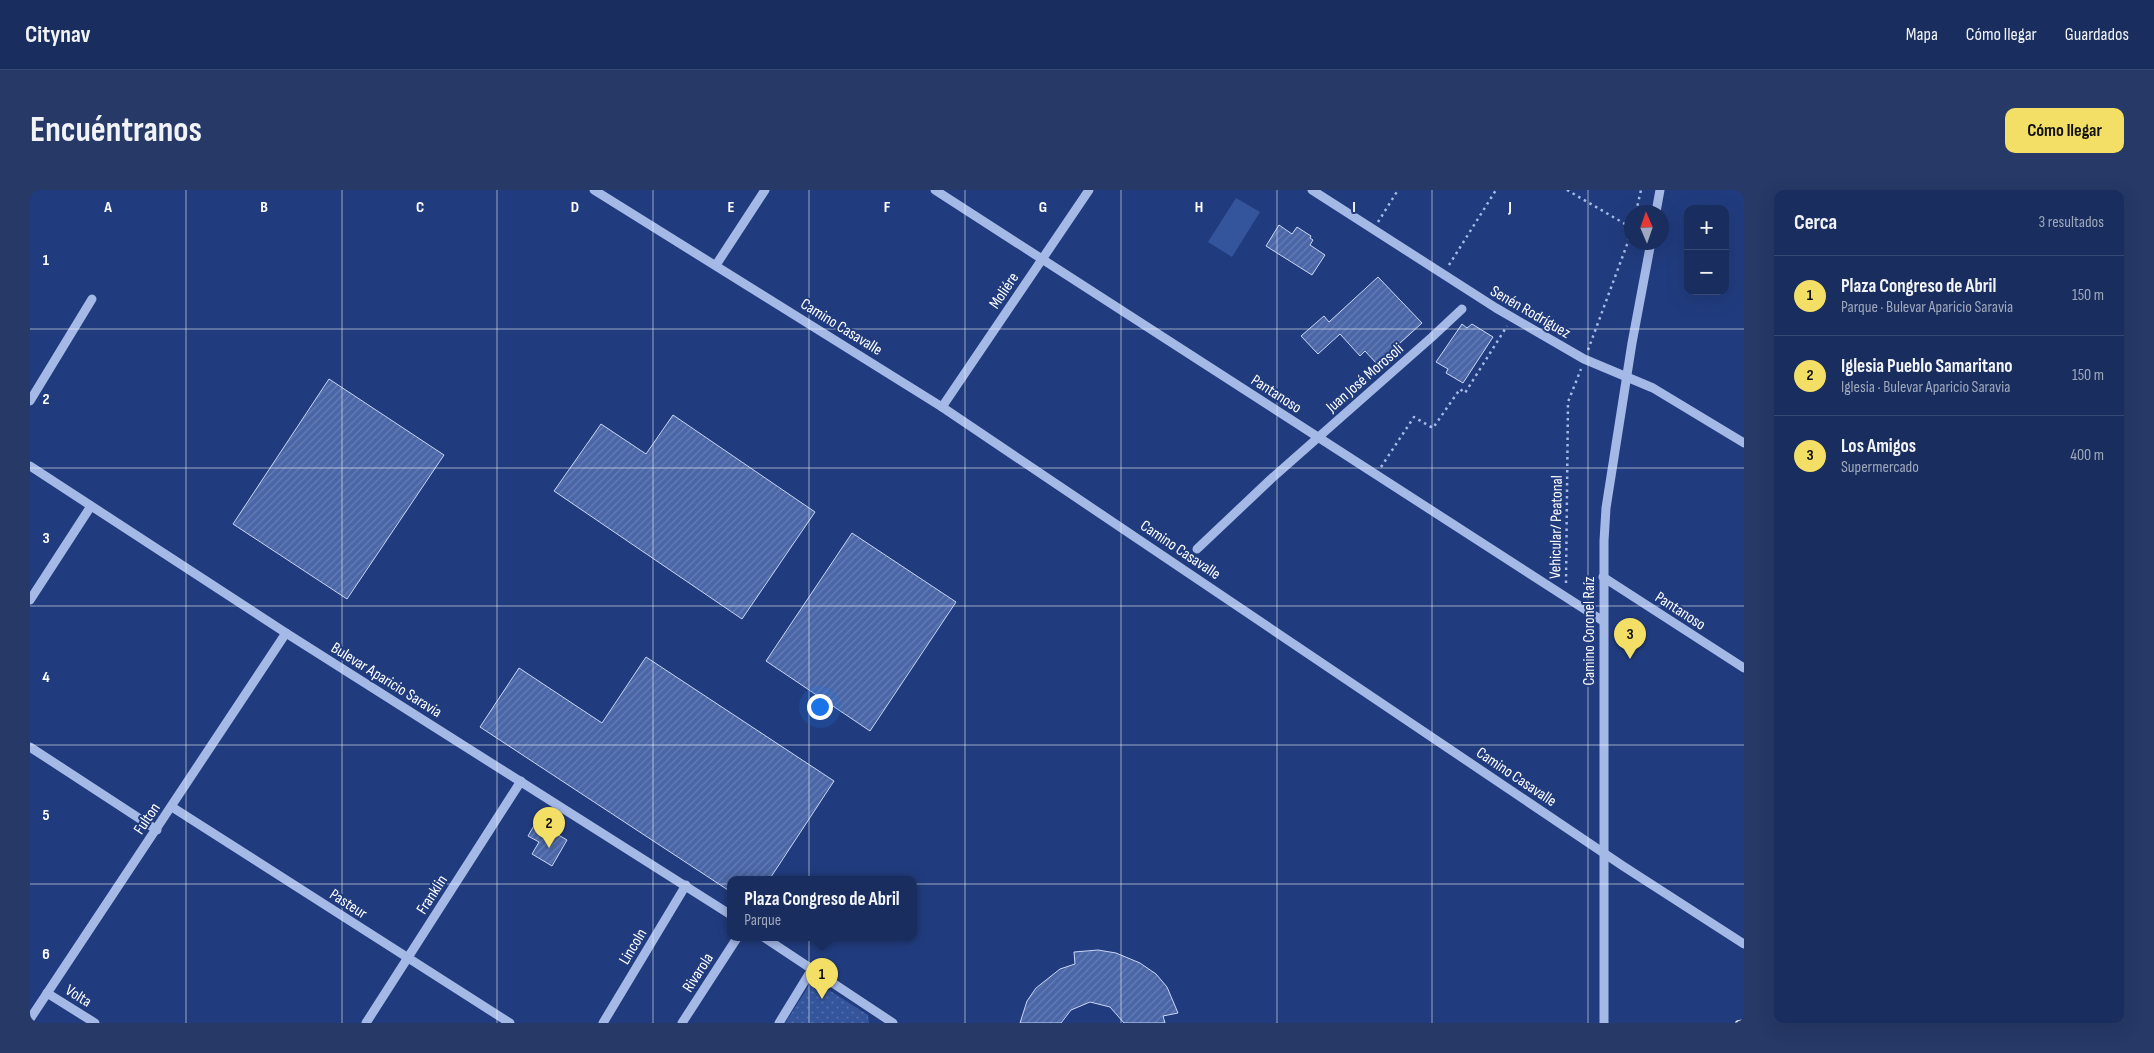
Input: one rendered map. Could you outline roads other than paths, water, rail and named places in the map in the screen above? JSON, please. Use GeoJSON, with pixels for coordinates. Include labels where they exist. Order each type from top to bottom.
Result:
{"type":"FeatureCollection","features":[{"type":"Feature","properties":{"kind":"street","name":"Camino Casavalle"},"geometry":{"type":"LineString","coordinates":[[594,190],[942,406],[1604,853],[1744,944]]}},
{"type":"Feature","properties":{"kind":"street"},"geometry":{"type":"LineString","coordinates":[[716,265],[764,190]]}},
{"type":"Feature","properties":{"kind":"street","name":"Pantanoso"},"geometry":{"type":"LineString","coordinates":[[935,190],[1603,621]]}},
{"type":"Feature","properties":{"kind":"street","name":"Moliére"},"geometry":{"type":"LineString","coordinates":[[942,406],[1090,190]]}},
{"type":"Feature","properties":{"kind":"street","name":"Senén Rodríguez"},"geometry":{"type":"LineString","coordinates":[[1312,190],[1443,275],[1512,317],[1584,359],[1653,388],[1744,443]]}},
{"type":"Feature","properties":{"kind":"street"},"geometry":{"type":"LineString","coordinates":[[1657,205],[1660,190]]}},
{"type":"Feature","properties":{"kind":"street","name":"Camino Coronel Raíz"},"geometry":{"type":"LineString","coordinates":[[1604,1023],[1602,577],[1606,508],[1650,250]]}},
{"type":"Feature","properties":{"kind":"street"},"geometry":{"type":"LineString","coordinates":[[30,401],[92,299]]}},
{"type":"Feature","properties":{"kind":"street","name":"Juan José Morosoli"},"geometry":{"type":"LineString","coordinates":[[1197,549],[1318,437],[1462,309]]}},
{"type":"Feature","properties":{"kind":"street","name":"Bulevar Aparicio Saravia"},"geometry":{"type":"LineString","coordinates":[[30,466],[286,633],[727,912]]}},
{"type":"Feature","properties":{"kind":"street"},"geometry":{"type":"LineString","coordinates":[[30,600],[91,506]]}},
{"type":"Feature","properties":{"kind":"street","name":"Pantanoso"},"geometry":{"type":"LineString","coordinates":[[1602,577],[1744,668]]}},
{"type":"Feature","properties":{"kind":"street","name":"Fulton"},"geometry":{"type":"LineString","coordinates":[[30,1018],[157,830],[286,633]]}},
{"type":"Feature","properties":{"kind":"street"},"geometry":{"type":"LineString","coordinates":[[30,747],[157,830]]}},
{"type":"Feature","properties":{"kind":"street","name":"Franklin"},"geometry":{"type":"LineString","coordinates":[[366,1023],[521,781]]}},
{"type":"Feature","properties":{"kind":"street","name":"Pasteur"},"geometry":{"type":"LineString","coordinates":[[172,807],[510,1023]]}},
{"type":"Feature","properties":{"kind":"street","name":"Lincoln"},"geometry":{"type":"LineString","coordinates":[[602,1023],[686,885]]}},
{"type":"Feature","properties":{"kind":"street","name":"Rivarola"},"geometry":{"type":"LineString","coordinates":[[682,1023],[735,941]]}},
{"type":"Feature","properties":{"kind":"street"},"geometry":{"type":"LineString","coordinates":[[770,941],[893,1023]]}},
{"type":"Feature","properties":{"kind":"street"},"geometry":{"type":"LineString","coordinates":[[779,1023],[812,969]]}},
{"type":"Feature","properties":{"kind":"street","name":"Volta"},"geometry":{"type":"LineString","coordinates":[[47,993],[95,1023]]}},
{"type":"Feature","properties":{"kind":"street"},"geometry":{"type":"LineString","coordinates":[[874,1023],[880,1014]]}},
{"type":"Feature","properties":{"kind":"railway"},"geometry":{"type":"LineString","coordinates":[[1738,1023],[1744,1022]]}},
{"type":"Feature","properties":{"kind":"place","name":"Los Amigos"},"geometry":{"type":"Point","coordinates":[1630,659]}},
{"type":"Feature","properties":{"kind":"place","name":"Iglesia Pueblo Samaritano"},"geometry":{"type":"Point","coordinates":[549,848]}},
{"type":"Feature","properties":{"kind":"place","name":"Plaza Congreso de Abril"},"geometry":{"type":"Point","coordinates":[822,999]}}]}
